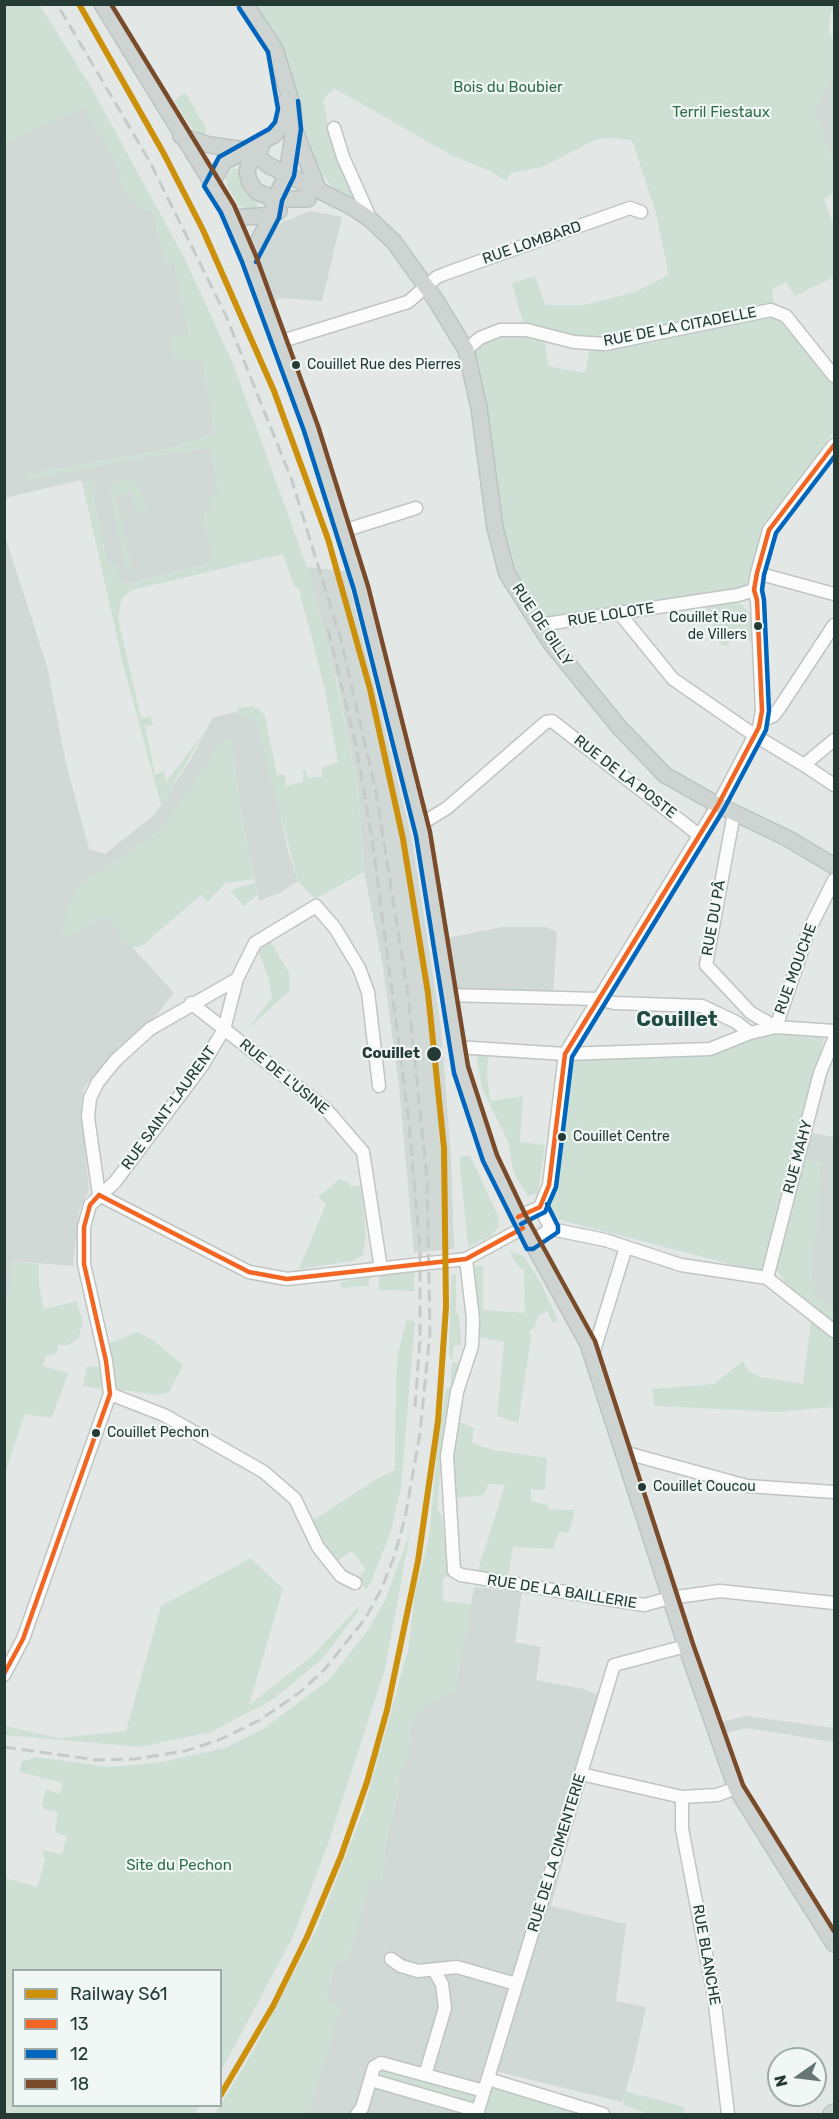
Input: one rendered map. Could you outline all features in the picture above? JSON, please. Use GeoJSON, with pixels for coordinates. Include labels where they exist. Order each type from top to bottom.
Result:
{"type":"FeatureCollection","features":[{"type":"Feature","properties":{"kind":"main road"},"geometry":{"type":"LineString","coordinates":[[102,4],[233,218],[249,259],[361,588],[421,824],[457,1047],[474,1111],[490,1158],[524,1229],[588,1344],[670,1598],[736,1788],[834,1944]]}},
{"type":"Feature","properties":{"kind":"main road"},"geometry":{"type":"LineString","coordinates":[[245,4],[275,49],[290,98],[294,129],[313,194]]}},
{"type":"Feature","properties":{"kind":"main road"},"geometry":{"type":"LineString","coordinates":[[211,184],[224,162],[250,152],[274,135],[282,124],[286,109],[275,49]]}},
{"type":"Feature","properties":{"kind":"main road"},"geometry":{"type":"LineString","coordinates":[[249,259],[272,215],[274,199],[287,174],[294,129]]}},
{"type":"Feature","properties":{"kind":"main road"},"geometry":{"type":"LineString","coordinates":[[181,135],[210,146],[250,152]]}},
{"type":"Feature","properties":{"kind":"main road"},"geometry":{"type":"LineString","coordinates":[[250,152],[247,172],[250,183],[257,192],[274,199],[313,194]]}},
{"type":"Feature","properties":{"kind":"main road","name":"RUE DE GILLY"},"geometry":{"type":"LineString","coordinates":[[250,152],[268,165],[287,174],[313,194],[333,198],[371,220],[394,242],[426,287],[466,350],[479,408],[495,528],[507,574],[539,625],[619,727],[665,775],[718,805],[787,838],[834,866]]}},
{"type":"Feature","properties":{"kind":"main road"},"geometry":{"type":"LineString","coordinates":[[233,218],[272,215],[313,194]]}},
{"type":"Feature","properties":{"kind":"street"},"geometry":{"type":"LineString","coordinates":[[334,128],[343,157],[371,220]]}},
{"type":"Feature","properties":{"kind":"street","name":"RUE LOMBARD"},"geometry":{"type":"LineString","coordinates":[[279,342],[408,302],[437,277],[447,273],[630,208],[641,212]]}},
{"type":"Feature","properties":{"kind":"street","name":"RUE DE LA CITADELLE"},"geometry":{"type":"LineString","coordinates":[[466,350],[480,338],[500,330],[527,330],[574,342],[605,344],[771,310],[786,316],[834,376]]}},
{"type":"Feature","properties":{"kind":"street"},"geometry":{"type":"LineString","coordinates":[[237,979],[191,1003],[144,1034],[116,1060],[94,1088],[88,1117],[99,1195],[249,1272],[287,1279],[466,1259],[524,1229],[540,1207],[549,1185],[565,1054],[718,805],[760,721],[762,711],[757,600],[754,590],[757,573],[769,530],[834,445]]}},
{"type":"Feature","properties":{"kind":"street"},"geometry":{"type":"LineString","coordinates":[[343,531],[416,508]]}},
{"type":"Feature","properties":{"kind":"street"},"geometry":{"type":"LineString","coordinates":[[757,573],[834,594]]}},
{"type":"Feature","properties":{"kind":"street","name":"RUE LOLOTE"},"geometry":{"type":"LineString","coordinates":[[539,625],[620,614],[754,590]]}},
{"type":"Feature","properties":{"kind":"street"},"geometry":{"type":"LineString","coordinates":[[620,614],[673,679],[754,735],[834,784]]}},
{"type":"Feature","properties":{"kind":"street"},"geometry":{"type":"LineString","coordinates":[[760,721],[772,716],[778,710],[834,625]]}},
{"type":"Feature","properties":{"kind":"street","name":"RUE DE LA POSTE"},"geometry":{"type":"LineString","coordinates":[[421,824],[447,808],[546,722],[552,721],[699,835]]}},
{"type":"Feature","properties":{"kind":"street"},"geometry":{"type":"LineString","coordinates":[[804,765],[834,740]]}},
{"type":"Feature","properties":{"kind":"street","name":"RUE DU PÂ"},"geometry":{"type":"LineString","coordinates":[[734,813],[706,965],[751,1012],[776,1027]]}},
{"type":"Feature","properties":{"kind":"street","name":"RUE MOUCHE"},"geometry":{"type":"LineString","coordinates":[[776,1027],[809,930],[834,880]]}},
{"type":"Feature","properties":{"kind":"street","name":"RUE SAINT-LAURENT"},"geometry":{"type":"LineString","coordinates":[[110,1394],[106,1361],[84,1264],[84,1227],[90,1204],[115,1182],[202,1066],[224,1029],[237,979],[255,943],[316,906],[336,932],[358,968],[368,992],[379,1086]]}},
{"type":"Feature","properties":{"kind":"street"},"geometry":{"type":"LineString","coordinates":[[448,995],[598,999],[614,1003],[702,1006],[736,1022],[750,1033]]}},
{"type":"Feature","properties":{"kind":"street","name":"RUE DE L'USINE"},"geometry":{"type":"LineString","coordinates":[[191,1003],[326,1108],[363,1152],[381,1269]]}},
{"type":"Feature","properties":{"kind":"street"},"geometry":{"type":"LineString","coordinates":[[457,1047],[565,1054],[710,1049],[750,1033],[776,1027],[834,1031]]}},
{"type":"Feature","properties":{"kind":"street","name":"RUE MAHY"},"geometry":{"type":"LineString","coordinates":[[767,1278],[820,1073],[834,1039]]}},
{"type":"Feature","properties":{"kind":"street"},"geometry":{"type":"LineString","coordinates":[[540,1207],[551,1229]]}},
{"type":"Feature","properties":{"kind":"street"},"geometry":{"type":"LineString","coordinates":[[524,1229],[551,1229],[626,1247],[681,1264],[767,1278],[834,1331]]}},
{"type":"Feature","properties":{"kind":"street"},"geometry":{"type":"LineString","coordinates":[[592,1357],[626,1247]]}},
{"type":"Feature","properties":{"kind":"street","name":"RUE DE LA BAILLERIE"},"geometry":{"type":"LineString","coordinates":[[466,1259],[473,1320],[472,1346],[457,1392],[447,1456],[454,1571],[461,1575],[644,1605],[670,1598],[720,1591],[834,1603]]}},
{"type":"Feature","properties":{"kind":"street"},"geometry":{"type":"LineString","coordinates":[[4,1675],[23,1639],[110,1394],[164,1415],[264,1472],[296,1499],[318,1547],[341,1576],[355,1583]]}},
{"type":"Feature","properties":{"kind":"street"},"geometry":{"type":"LineString","coordinates":[[623,1452],[747,1486],[834,1492]]}},
{"type":"Feature","properties":{"kind":"street","name":"RUE DE LA CIMENTERIE"},"geometry":{"type":"LineString","coordinates":[[477,2113],[614,1665],[686,1646]]}},
{"type":"Feature","properties":{"kind":"street"},"geometry":{"type":"LineString","coordinates":[[581,1774],[682,1797],[717,1795],[736,1788]]}},
{"type":"Feature","properties":{"kind":"street","name":"RUE BLANCHE"},"geometry":{"type":"LineString","coordinates":[[682,1797],[682,1829],[714,1996],[728,2115]]}},
{"type":"Feature","properties":{"kind":"street"},"geometry":{"type":"LineString","coordinates":[[391,1959],[401,1966],[417,1971],[457,1967],[516,1984]]}},
{"type":"Feature","properties":{"kind":"street"},"geometry":{"type":"LineString","coordinates":[[425,2075],[445,2008],[442,1984],[434,1970]]}},
{"type":"Feature","properties":{"kind":"street"},"geometry":{"type":"LineString","coordinates":[[357,2115],[362,2108],[374,2067],[381,2063],[425,2075],[486,2085],[603,2115]]}},
{"type":"Feature","properties":{"kind":"street"},"geometry":{"type":"LineString","coordinates":[[371,2080],[477,2113]]}},
{"type":"Feature","properties":{"kind":"shaded area"},"geometry":{"type":"Polygon","coordinates":[[[834,72],[834,164],[814,111],[834,72]]]}},
{"type":"Feature","properties":{"kind":"shaded area"},"geometry":{"type":"Polygon","coordinates":[[[84,106],[119,168],[123,189],[133,199],[152,210],[165,262],[173,258],[189,334],[175,361],[202,357],[215,434],[159,451],[28,474],[29,479],[211,447],[219,494],[211,512],[204,515],[213,562],[122,585],[107,564],[92,492],[97,490],[87,482],[83,486],[81,480],[5,498],[5,143],[84,106]]]}},
{"type":"Feature","properties":{"kind":"shaded area"},"geometry":{"type":"Polygon","coordinates":[[[310,211],[342,217],[322,301],[279,298],[274,305],[259,260],[267,233],[283,222],[310,211]]]}},
{"type":"Feature","properties":{"kind":"shaded area"},"geometry":{"type":"Polygon","coordinates":[[[5,536],[47,666],[66,763],[89,849],[105,854],[155,814],[192,757],[213,717],[237,712],[256,721],[265,738],[288,851],[298,881],[280,893],[259,901],[243,826],[231,740],[200,775],[162,829],[78,887],[61,940],[104,916],[174,993],[151,1022],[84,1087],[81,1104],[89,1190],[79,1211],[73,1266],[12,1261],[5,1322],[5,536]]]}},
{"type":"Feature","properties":{"kind":"shaded area"},"geometry":{"type":"Polygon","coordinates":[[[307,567],[346,571],[412,839],[441,1027],[451,1156],[454,1249],[414,1253],[399,1086],[383,967],[364,872],[358,790],[338,684],[307,567]]]}},
{"type":"Feature","properties":{"kind":"shaded area"},"geometry":{"type":"Polygon","coordinates":[[[501,927],[546,927],[557,932],[553,994],[458,996],[444,949],[448,938],[501,927]]]}},
{"type":"Feature","properties":{"kind":"shaded area"},"geometry":{"type":"Polygon","coordinates":[[[808,1132],[834,1137],[834,1312],[815,1296],[815,1284],[811,1283],[812,1243],[820,1163],[804,1160],[808,1132]]]}},
{"type":"Feature","properties":{"kind":"shaded area"},"geometry":{"type":"Polygon","coordinates":[[[474,1587],[522,1592],[515,1642],[541,1647],[536,1680],[584,1689],[604,1698],[594,1749],[551,1906],[626,1924],[616,2001],[646,2007],[634,2063],[622,2102],[491,2070],[477,2114],[304,2114],[310,2107],[340,2006],[325,2001],[337,1959],[347,1961],[371,1879],[382,1882],[386,1841],[399,1789],[396,1785],[411,1742],[409,1725],[423,1708],[455,1689],[474,1587]]]}},
{"type":"Feature","properties":{"kind":"shaded area"},"geometry":{"type":"Polygon","coordinates":[[[746,1716],[834,1728],[834,1742],[747,1728],[725,1733],[722,1722],[746,1716]]]}},
{"type":"Feature","properties":{"kind":"green space"},"geometry":{"type":"Polygon","coordinates":[[[4,5],[40,5],[91,87],[185,259],[234,366],[307,567],[334,669],[358,790],[364,872],[315,899],[298,881],[256,721],[242,717],[236,709],[252,706],[259,709],[265,716],[277,775],[285,775],[286,786],[303,782],[303,771],[305,770],[308,778],[323,777],[321,768],[338,762],[325,690],[299,589],[294,586],[283,554],[132,590],[122,598],[118,618],[141,718],[150,716],[153,725],[145,726],[155,775],[164,771],[166,782],[205,731],[161,805],[122,660],[83,486],[93,480],[98,490],[92,493],[107,564],[117,564],[122,585],[213,562],[204,515],[211,512],[208,498],[219,494],[211,448],[134,459],[29,480],[28,474],[159,451],[215,434],[202,358],[175,361],[171,338],[189,334],[173,259],[165,262],[152,210],[142,211],[123,189],[119,168],[84,107],[5,143],[4,5]]]}},
{"type":"Feature","properties":{"kind":"green space"},"geometry":{"type":"Polygon","coordinates":[[[251,5],[834,5],[834,11],[830,13],[829,31],[834,43],[834,72],[814,111],[834,164],[834,193],[824,199],[833,223],[834,277],[795,296],[786,282],[772,289],[773,300],[834,369],[834,431],[758,550],[746,587],[542,618],[510,562],[498,515],[473,348],[502,336],[526,335],[558,341],[545,342],[548,366],[585,373],[590,348],[580,338],[536,330],[523,323],[512,283],[535,276],[545,305],[584,305],[635,292],[669,275],[655,210],[632,140],[606,138],[595,140],[542,167],[511,173],[506,181],[490,171],[451,155],[334,88],[323,100],[332,142],[354,200],[337,193],[318,169],[299,114],[251,5]]]}},
{"type":"Feature","properties":{"kind":"green space"},"geometry":{"type":"Polygon","coordinates":[[[185,92],[207,130],[203,136],[195,133],[174,101],[185,92]]]}},
{"type":"Feature","properties":{"kind":"green space"},"geometry":{"type":"Polygon","coordinates":[[[234,168],[238,170],[244,191],[258,204],[255,211],[239,206],[227,186],[226,177],[234,168]]]}},
{"type":"Feature","properties":{"kind":"green space"},"geometry":{"type":"Polygon","coordinates":[[[127,478],[139,485],[147,511],[138,514],[132,492],[114,497],[133,574],[128,570],[110,493],[114,483],[127,478]]]}},
{"type":"Feature","properties":{"kind":"green space"},"geometry":{"type":"Polygon","coordinates":[[[734,602],[741,604],[750,613],[752,642],[736,633],[726,647],[716,640],[711,615],[705,607],[734,602]]]}},
{"type":"Feature","properties":{"kind":"green space"},"geometry":{"type":"Polygon","coordinates":[[[231,739],[243,826],[254,879],[225,883],[208,902],[201,895],[143,945],[132,948],[104,916],[61,941],[66,912],[78,887],[162,829],[222,742],[231,739]]]}},
{"type":"Feature","properties":{"kind":"green space"},"geometry":{"type":"Polygon","coordinates":[[[255,883],[257,895],[244,906],[230,890],[255,883]]]}},
{"type":"Feature","properties":{"kind":"green space"},"geometry":{"type":"Polygon","coordinates":[[[271,942],[289,973],[290,990],[247,1030],[272,997],[268,976],[258,951],[271,942]]]}},
{"type":"Feature","properties":{"kind":"green space"},"geometry":{"type":"Polygon","coordinates":[[[770,1033],[825,1035],[761,1272],[552,1218],[545,1207],[557,1178],[573,1058],[739,1042],[770,1033]]]}},
{"type":"Feature","properties":{"kind":"green space"},"geometry":{"type":"Polygon","coordinates":[[[476,1054],[488,1054],[487,1074],[490,1101],[523,1096],[520,1142],[545,1145],[538,1193],[528,1196],[514,1174],[508,1142],[482,1089],[476,1054]]]}},
{"type":"Feature","properties":{"kind":"green space"},"geometry":{"type":"Polygon","coordinates":[[[470,1155],[498,1216],[499,1226],[491,1236],[468,1247],[459,1157],[470,1155]]]}},
{"type":"Feature","properties":{"kind":"green space"},"geometry":{"type":"Polygon","coordinates":[[[804,1160],[820,1163],[816,1242],[812,1243],[811,1282],[815,1284],[815,1296],[834,1312],[834,1323],[785,1282],[777,1270],[782,1232],[804,1160]]]}},
{"type":"Feature","properties":{"kind":"green space"},"geometry":{"type":"Polygon","coordinates":[[[339,1179],[349,1182],[350,1187],[361,1185],[366,1231],[363,1255],[353,1261],[299,1269],[326,1204],[318,1197],[339,1179]]]}},
{"type":"Feature","properties":{"kind":"green space"},"geometry":{"type":"Polygon","coordinates":[[[509,1251],[524,1256],[541,1283],[558,1321],[553,1324],[547,1311],[538,1316],[535,1327],[529,1331],[531,1339],[518,1423],[497,1416],[504,1342],[480,1337],[475,1266],[483,1266],[483,1310],[525,1313],[524,1269],[519,1268],[509,1251]]]}},
{"type":"Feature","properties":{"kind":"green space"},"geometry":{"type":"Polygon","coordinates":[[[12,1261],[39,1264],[39,1285],[44,1309],[77,1301],[83,1322],[78,1339],[68,1345],[58,1345],[57,1353],[46,1356],[43,1366],[68,1373],[52,1418],[25,1414],[5,1474],[4,1322],[12,1261]]]}},
{"type":"Feature","properties":{"kind":"green space"},"geometry":{"type":"Polygon","coordinates":[[[415,1270],[414,1291],[378,1290],[380,1273],[415,1270]]]}},
{"type":"Feature","properties":{"kind":"green space"},"geometry":{"type":"Polygon","coordinates":[[[456,1274],[456,1314],[458,1312],[461,1345],[454,1345],[452,1361],[449,1353],[451,1275],[456,1274]]]}},
{"type":"Feature","properties":{"kind":"green space"},"geometry":{"type":"Polygon","coordinates":[[[369,1276],[369,1286],[343,1288],[339,1283],[369,1276]]]}},
{"type":"Feature","properties":{"kind":"green space"},"geometry":{"type":"Polygon","coordinates":[[[407,1319],[415,1322],[401,1487],[391,1531],[366,1590],[359,1577],[366,1570],[352,1551],[334,1563],[312,1521],[380,1477],[395,1470],[398,1352],[407,1319]]]}},
{"type":"Feature","properties":{"kind":"green space"},"geometry":{"type":"Polygon","coordinates":[[[811,1321],[834,1338],[834,1407],[778,1412],[655,1406],[652,1389],[714,1384],[743,1361],[747,1370],[760,1377],[803,1384],[811,1321]]]}},
{"type":"Feature","properties":{"kind":"green space"},"geometry":{"type":"Polygon","coordinates":[[[137,1332],[153,1340],[183,1365],[169,1392],[157,1395],[115,1389],[108,1344],[137,1332]]]}},
{"type":"Feature","properties":{"kind":"green space"},"geometry":{"type":"Polygon","coordinates":[[[452,1362],[458,1363],[450,1389],[443,1434],[437,1509],[442,1516],[449,1575],[443,1579],[443,1601],[471,1604],[455,1689],[423,1708],[409,1725],[411,1742],[396,1784],[399,1788],[386,1841],[382,1883],[371,1880],[347,1961],[337,1959],[325,2001],[341,2006],[310,2107],[304,2114],[215,2114],[219,2107],[222,2107],[222,2102],[254,2049],[318,1926],[363,1812],[408,1650],[415,1591],[429,1538],[438,1441],[446,1389],[450,1388],[452,1362]]]}},
{"type":"Feature","properties":{"kind":"green space"},"geometry":{"type":"Polygon","coordinates":[[[87,1366],[107,1368],[109,1390],[83,1386],[87,1366]]]}},
{"type":"Feature","properties":{"kind":"green space"},"geometry":{"type":"Polygon","coordinates":[[[457,1421],[474,1428],[472,1443],[493,1450],[547,1458],[545,1490],[531,1489],[531,1501],[548,1505],[548,1509],[575,1510],[569,1533],[559,1532],[553,1549],[513,1547],[508,1579],[477,1573],[505,1485],[488,1484],[484,1495],[455,1498],[452,1462],[457,1421]]]}},
{"type":"Feature","properties":{"kind":"green space","name":"Site du Pechon"},"geometry":{"type":"Polygon","coordinates":[[[413,1517],[385,1669],[328,1844],[293,1937],[222,2069],[222,1969],[12,1969],[12,2107],[199,2107],[194,2114],[5,2114],[5,1878],[37,1887],[45,1860],[42,1850],[62,1854],[67,1837],[55,1832],[58,1812],[44,1809],[42,1804],[46,1789],[60,1794],[63,1783],[19,1772],[22,1761],[37,1757],[109,1767],[162,1762],[227,1747],[263,1729],[330,1679],[367,1631],[384,1603],[407,1541],[413,1517]]]}},
{"type":"Feature","properties":{"kind":"green space"},"geometry":{"type":"Polygon","coordinates":[[[251,1558],[283,1589],[249,1705],[313,1655],[359,1606],[358,1612],[322,1659],[272,1700],[211,1732],[140,1747],[5,1735],[5,1726],[58,1738],[126,1731],[161,1606],[251,1558]]]}},
{"type":"Feature","properties":{"kind":"green space"},"geometry":{"type":"Polygon","coordinates":[[[383,2067],[471,2093],[476,2096],[476,2102],[472,2104],[381,2078],[378,2070],[383,2067]]]}},
{"type":"Feature","properties":{"kind":"green space"},"geometry":{"type":"Polygon","coordinates":[[[495,2087],[593,2114],[483,2114],[489,2092],[495,2087]]]}},
{"type":"Feature","properties":{"kind":"green space"},"geometry":{"type":"Polygon","coordinates":[[[625,2091],[684,2107],[684,2114],[649,2114],[623,2105],[625,2091]]]}},
{"type":"Feature","properties":{"kind":"railway"},"geometry":{"type":"LineString","coordinates":[[4,1747],[97,1760],[135,1759],[185,1751],[219,1740],[260,1720],[299,1693],[324,1670],[365,1619],[381,1590],[394,1557],[405,1518],[420,1433],[430,1333],[427,1179],[408,995],[376,792],[341,640],[291,478],[226,316],[150,162],[57,4]]}},
{"type":"Feature","properties":{"kind":"railway"},"geometry":{"type":"LineString","coordinates":[[328,629],[356,746],[373,845],[409,1123],[420,1249],[420,1338],[415,1407]]}},
{"type":"Feature","properties":{"kind":"rail line","name":"S61"},"geometry":{"type":"LineString","coordinates":[[79,4],[164,154],[203,230],[274,391],[328,539],[370,689],[403,839],[428,993],[444,1148],[446,1307],[438,1421],[418,1561],[387,1710],[367,1782],[341,1856],[307,1937],[273,2006],[222,2093]]}},
{"type":"Feature","properties":{"kind":"transit line","name":"18"},"geometry":{"type":"LineString","coordinates":[[111,4],[234,205],[256,256],[318,426],[368,586],[430,832],[468,1066],[497,1155],[525,1214],[595,1341],[693,1644],[743,1785],[834,1931]]}},
{"type":"Feature","properties":{"kind":"transit line","name":"12"},"geometry":{"type":"LineString","coordinates":[[239,8],[268,52],[278,109],[275,122],[269,129],[219,157],[204,186],[221,213],[242,262],[304,431],[354,590],[416,836],[454,1073],[483,1161],[527,1249],[533,1249],[558,1232],[558,1226],[547,1204]]}},
{"type":"Feature","properties":{"kind":"transit line","name":"12"},"geometry":{"type":"LineString","coordinates":[[256,262],[279,218],[282,201],[294,176],[301,129],[298,101]]}},
{"type":"Feature","properties":{"kind":"transit line","name":"13"},"geometry":{"type":"LineString","coordinates":[[518,1217],[540,1207],[549,1185],[565,1054],[718,805],[759,727],[762,711],[757,600],[754,590],[757,573],[769,530],[834,445]]}},
{"type":"Feature","properties":{"kind":"transit line","name":"12"},"geometry":{"type":"LineString","coordinates":[[521,1224],[545,1212],[556,1187],[572,1057],[724,809],[766,730],[769,711],[762,590],[764,575],[776,533],[834,457]]}},
{"type":"Feature","properties":{"kind":"transit line","name":"13"},"geometry":{"type":"LineString","coordinates":[[99,1195],[249,1272],[287,1279],[466,1259],[523,1228]]}},
{"type":"Feature","properties":{"kind":"transit line","name":"13"},"geometry":{"type":"LineString","coordinates":[[4,1674],[23,1639],[110,1394],[106,1361],[84,1264],[84,1227],[90,1205],[99,1195]]}},
{"type":"Feature","properties":{"kind":"place","name":"Couillet Rue des Pierres"},"geometry":{"type":"Point","coordinates":[296,365]}},
{"type":"Feature","properties":{"kind":"place","name":"Couillet Rue de Villers"},"geometry":{"type":"Point","coordinates":[758,626]}},
{"type":"Feature","properties":{"kind":"place","name":"Couillet"},"geometry":{"type":"Point","coordinates":[434,1054]}},
{"type":"Feature","properties":{"kind":"place","name":"Couillet Centre"},"geometry":{"type":"Point","coordinates":[562,1137]}},
{"type":"Feature","properties":{"kind":"place","name":"Couillet Pechon"},"geometry":{"type":"Point","coordinates":[96,1433]}},
{"type":"Feature","properties":{"kind":"place","name":"Couillet Coucou"},"geometry":{"type":"Point","coordinates":[642,1487]}},
{"type":"Feature","properties":{"kind":"district","name":"Couillet"},"geometry":{"type":"Point","coordinates":[677,1020]}},
{"type":"Feature","properties":{"kind":"park label","name":"Bois du Boubier"},"geometry":{"type":"Point","coordinates":[508,88]}},
{"type":"Feature","properties":{"kind":"park label","name":"Terril Fiestaux"},"geometry":{"type":"Point","coordinates":[721,113]}}]}
